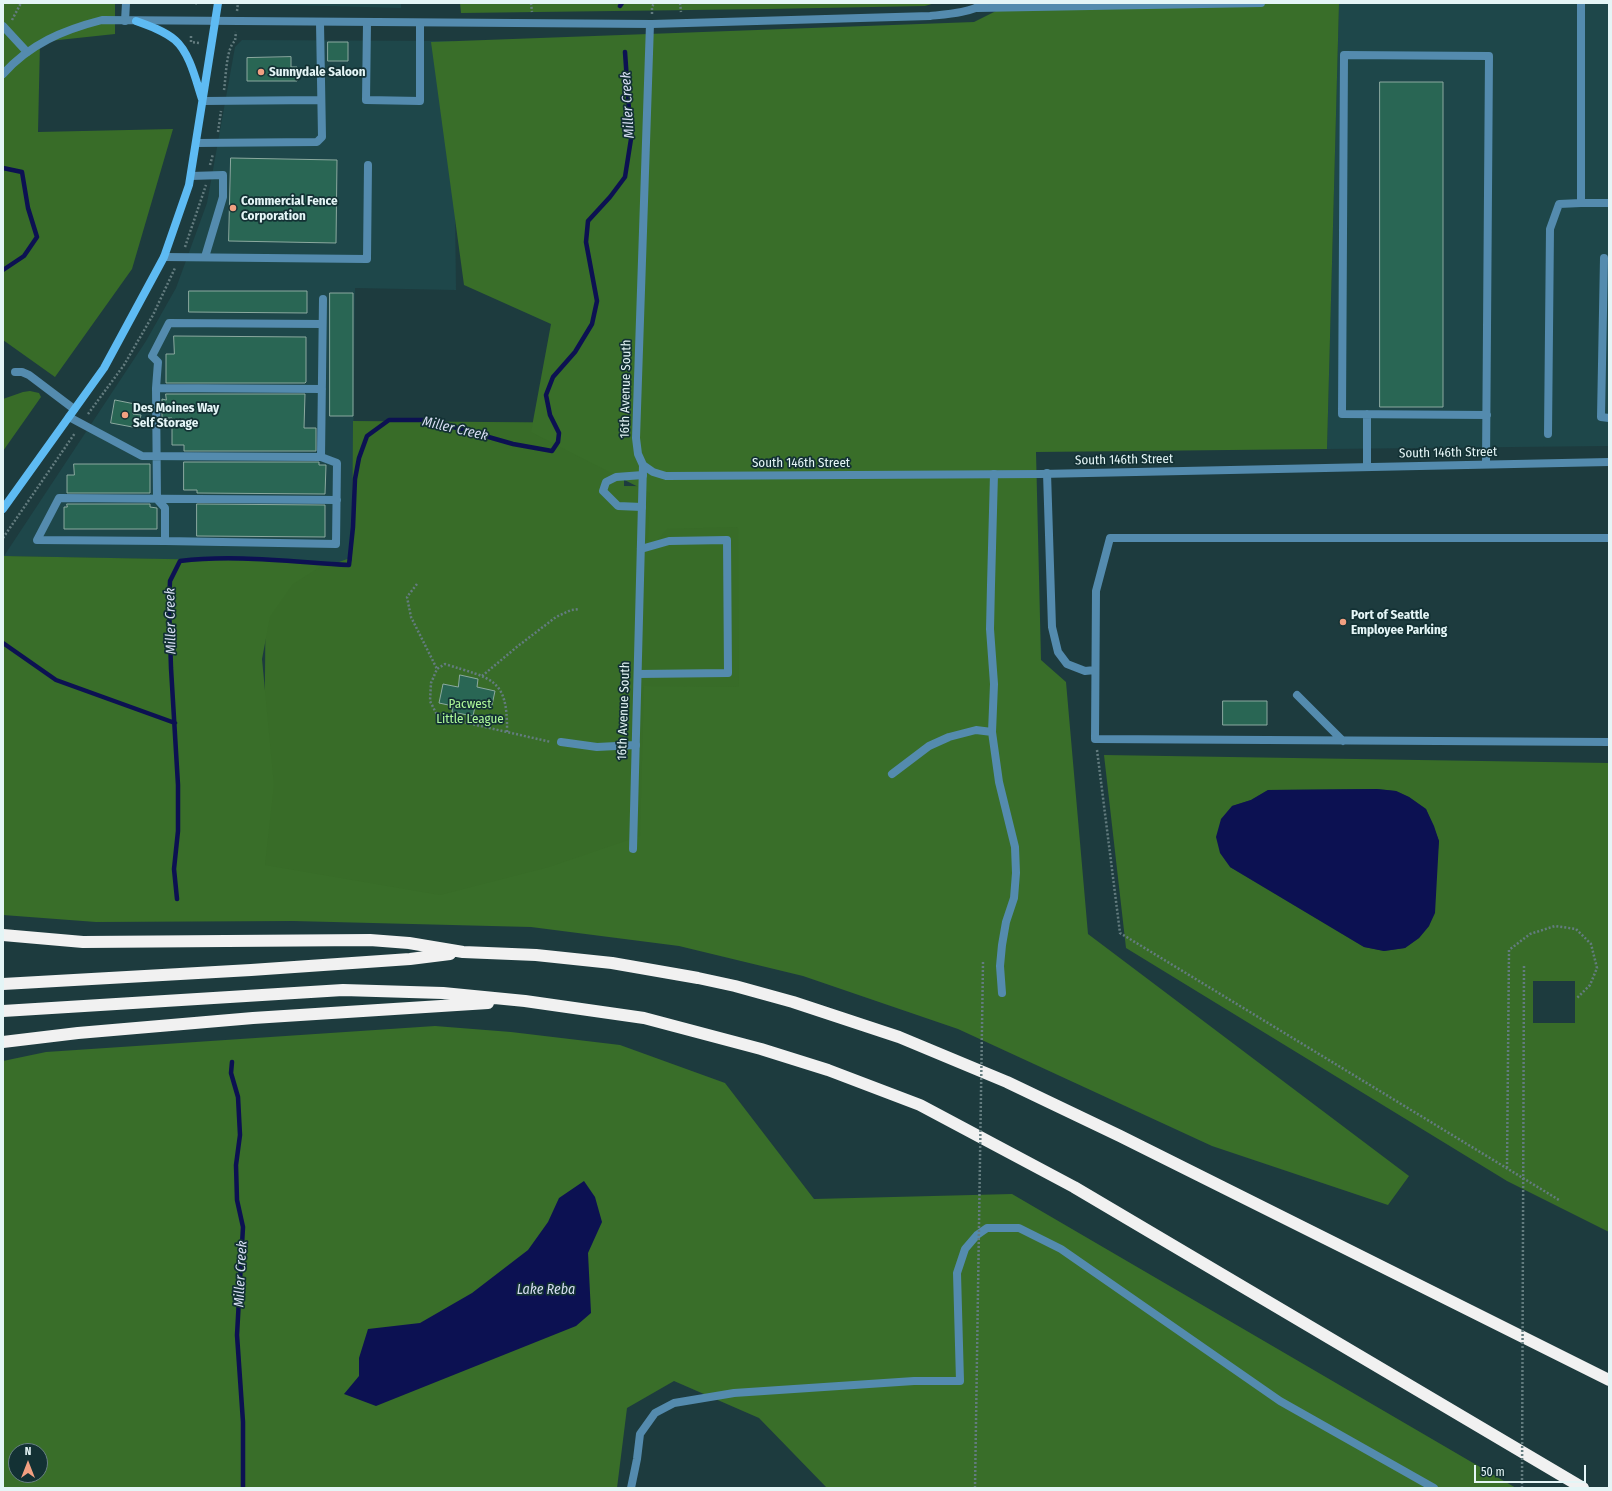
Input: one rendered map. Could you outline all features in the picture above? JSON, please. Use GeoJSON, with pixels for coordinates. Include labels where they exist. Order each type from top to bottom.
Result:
{"type":"FeatureCollection","features":[{"type":"Feature","properties":{"kind":"highway"},"geometry":{"type":"LineString","coordinates":[[3,935],[83,942],[370,940],[409,943],[463,952],[536,955],[612,963],[698,978],[735,986],[793,1002],[899,1037],[1007,1082],[1120,1136],[1609,1380]]}},
{"type":"Feature","properties":{"kind":"highway"},"geometry":{"type":"LineString","coordinates":[[3,984],[251,970],[410,959],[463,952]]}},
{"type":"Feature","properties":{"kind":"highway"},"geometry":{"type":"LineString","coordinates":[[3,1011],[343,990],[444,993],[525,1001],[644,1018],[761,1049],[828,1070],[920,1104],[1074,1187],[1583,1488]]}},
{"type":"Feature","properties":{"kind":"highway"},"geometry":{"type":"LineString","coordinates":[[3,1042],[78,1033],[253,1018],[525,1001]]}},
{"type":"Feature","properties":{"kind":"main road"},"geometry":{"type":"LineString","coordinates":[[3,509],[104,368],[164,257],[191,176],[218,3]]}},
{"type":"Feature","properties":{"kind":"main road"},"geometry":{"type":"LineString","coordinates":[[136,21],[165,33],[176,41],[192,66],[203,100]]}},
{"type":"Feature","properties":{"kind":"street"},"geometry":{"type":"LineString","coordinates":[[125,21],[126,3]]}},
{"type":"Feature","properties":{"kind":"street"},"geometry":{"type":"LineString","coordinates":[[3,74],[27,52],[53,36],[75,27],[102,20],[320,23],[650,24],[930,16],[956,14],[977,8],[986,3]]}},
{"type":"Feature","properties":{"kind":"street"},"geometry":{"type":"LineString","coordinates":[[977,8],[1261,3]]}},
{"type":"Feature","properties":{"kind":"street"},"geometry":{"type":"LineString","coordinates":[[1580,3],[1581,203]]}},
{"type":"Feature","properties":{"kind":"street"},"geometry":{"type":"LineString","coordinates":[[196,143],[317,142],[322,137],[320,100],[320,23]]}},
{"type":"Feature","properties":{"kind":"street"},"geometry":{"type":"LineString","coordinates":[[367,23],[366,100],[420,101],[420,23]]}},
{"type":"Feature","properties":{"kind":"street","name":"16th Avenue South"},"geometry":{"type":"LineString","coordinates":[[633,849],[643,475],[643,465],[638,454],[636,438],[650,24]]}},
{"type":"Feature","properties":{"kind":"street"},"geometry":{"type":"LineString","coordinates":[[3,26],[27,52]]}},
{"type":"Feature","properties":{"kind":"street"},"geometry":{"type":"LineString","coordinates":[[1486,464],[1487,415],[1489,56],[1344,55],[1342,414],[1487,415]]}},
{"type":"Feature","properties":{"kind":"street"},"geometry":{"type":"LineString","coordinates":[[203,100],[320,100]]}},
{"type":"Feature","properties":{"kind":"street"},"geometry":{"type":"LineString","coordinates":[[164,257],[367,259],[368,165]]}},
{"type":"Feature","properties":{"kind":"street"},"geometry":{"type":"LineString","coordinates":[[191,176],[223,175],[223,197],[205,257]]}},
{"type":"Feature","properties":{"kind":"street"},"geometry":{"type":"LineString","coordinates":[[1548,434],[1550,229],[1559,204],[1609,203]]}},
{"type":"Feature","properties":{"kind":"street"},"geometry":{"type":"LineString","coordinates":[[1604,258],[1602,418],[1609,418]]}},
{"type":"Feature","properties":{"kind":"street"},"geometry":{"type":"LineString","coordinates":[[321,457],[323,299]]}},
{"type":"Feature","properties":{"kind":"street"},"geometry":{"type":"LineString","coordinates":[[165,541],[165,508],[157,499],[156,388],[158,362],[152,356],[169,323],[322,324]]}},
{"type":"Feature","properties":{"kind":"street"},"geometry":{"type":"LineString","coordinates":[[15,372],[22,372],[29,375],[74,409]]}},
{"type":"Feature","properties":{"kind":"street"},"geometry":{"type":"LineString","coordinates":[[156,388],[322,390]]}},
{"type":"Feature","properties":{"kind":"street"},"geometry":{"type":"LineString","coordinates":[[1367,414],[1367,467]]}},
{"type":"Feature","properties":{"kind":"street"},"geometry":{"type":"LineString","coordinates":[[69,417],[142,456],[321,457],[337,463],[337,500],[336,544],[36,540],[59,498],[337,500]]}},
{"type":"Feature","properties":{"kind":"street","name":"South 146th Street"},"geometry":{"type":"LineString","coordinates":[[643,465],[653,472],[666,476],[994,474],[1609,462]]}},
{"type":"Feature","properties":{"kind":"street"},"geometry":{"type":"LineString","coordinates":[[1047,473],[1052,627],[1055,640],[1058,652],[1067,664],[1085,671],[1096,670]]}},
{"type":"Feature","properties":{"kind":"street"},"geometry":{"type":"LineString","coordinates":[[994,474],[991,607],[994,684],[992,732],[999,782],[1015,847],[1016,873],[1014,898],[1006,922],[1002,945],[1000,966],[1002,993]]}},
{"type":"Feature","properties":{"kind":"street"},"geometry":{"type":"LineString","coordinates":[[642,507],[618,506],[603,491],[606,482],[616,477],[643,475]]}},
{"type":"Feature","properties":{"kind":"street"},"geometry":{"type":"LineString","coordinates":[[1609,538],[1110,538],[1096,590],[1096,739],[1609,742]]}},
{"type":"Feature","properties":{"kind":"street"},"geometry":{"type":"LineString","coordinates":[[638,674],[728,673],[727,540],[669,541],[641,549]]}},
{"type":"Feature","properties":{"kind":"street"},"geometry":{"type":"LineString","coordinates":[[1297,695],[1343,741]]}},
{"type":"Feature","properties":{"kind":"street"},"geometry":{"type":"LineString","coordinates":[[892,774],[929,746],[949,737],[976,730],[992,732]]}},
{"type":"Feature","properties":{"kind":"street"},"geometry":{"type":"LineString","coordinates":[[561,742],[597,747],[636,745]]}},
{"type":"Feature","properties":{"kind":"street"},"geometry":{"type":"LineString","coordinates":[[631,1488],[640,1434],[655,1412],[674,1403],[734,1392],[914,1381],[960,1381],[957,1273],[965,1249],[977,1235],[987,1228],[1019,1228],[1061,1249],[1280,1400],[1434,1488]]}},
{"type":"Feature","properties":{"kind":"path"},"geometry":{"type":"LineString","coordinates":[[12,20],[21,3]]}},
{"type":"Feature","properties":{"kind":"path"},"geometry":{"type":"LineString","coordinates":[[192,36],[192,42],[200,43]]}},
{"type":"Feature","properties":{"kind":"path"},"geometry":{"type":"LineString","coordinates":[[417,584],[407,597],[411,617],[437,669]]}},
{"type":"Feature","properties":{"kind":"path"},"geometry":{"type":"LineString","coordinates":[[482,676],[556,617],[571,610],[579,609]]}},
{"type":"Feature","properties":{"kind":"path"},"geometry":{"type":"LineString","coordinates":[[507,732],[507,712],[501,690],[488,678],[445,664],[437,669],[431,683],[430,701],[436,713],[454,720],[545,742],[561,742]]}},
{"type":"Feature","properties":{"kind":"path"},"geometry":{"type":"LineString","coordinates":[[1096,739],[1120,933],[1559,1200]]}},
{"type":"Feature","properties":{"kind":"path"},"geometry":{"type":"LineString","coordinates":[[1507,1168],[1508,950],[1530,934],[1555,926],[1576,929],[1591,944],[1597,968],[1590,985],[1576,999]]}},
{"type":"Feature","properties":{"kind":"path"},"geometry":{"type":"LineString","coordinates":[[975,1488],[983,962]]}},
{"type":"Feature","properties":{"kind":"path"},"geometry":{"type":"LineString","coordinates":[[1522,1488],[1524,964]]}},
{"type":"Feature","properties":{"kind":"shaded area"},"geometry":{"type":"Polygon","coordinates":[[[42,3],[193,3],[191,4],[42,3]]]}},
{"type":"Feature","properties":{"kind":"shaded area"},"geometry":{"type":"Polygon","coordinates":[[[253,3],[401,3],[401,8],[254,4],[253,3]]]}},
{"type":"Feature","properties":{"kind":"shaded area"},"geometry":{"type":"Polygon","coordinates":[[[1339,3],[1609,3],[1609,446],[1327,449],[1339,3]]]}},
{"type":"Feature","properties":{"kind":"shaded area"},"geometry":{"type":"Polygon","coordinates":[[[242,40],[453,41],[456,290],[355,288],[352,563],[4,556],[146,341],[176,288],[207,203],[235,47],[242,40]]]}},
{"type":"Feature","properties":{"kind":"green space"},"geometry":{"type":"Polygon","coordinates":[[[3,3],[115,4],[115,34],[40,42],[38,132],[173,129],[132,269],[55,377],[3,340],[3,3]]]}},
{"type":"Feature","properties":{"kind":"green space"},"geometry":{"type":"Polygon","coordinates":[[[460,3],[935,3],[925,6],[461,13],[460,3]]]}},
{"type":"Feature","properties":{"kind":"green space"},"geometry":{"type":"Polygon","coordinates":[[[1012,3],[1339,3],[1327,449],[1036,452],[1041,660],[1066,682],[1088,934],[1409,1176],[1388,1205],[1212,1146],[958,1029],[803,976],[679,946],[531,927],[293,921],[96,922],[3,915],[4,556],[328,562],[293,584],[270,617],[262,659],[274,785],[265,865],[440,895],[549,867],[640,836],[644,686],[739,687],[738,527],[667,529],[657,541],[648,540],[650,493],[531,432],[551,324],[464,285],[431,42],[974,22],[1012,3]]]}},
{"type":"Feature","properties":{"kind":"green space"},"geometry":{"type":"Polygon","coordinates":[[[30,391],[39,393],[41,397],[3,451],[3,399],[30,391]]]}},
{"type":"Feature","properties":{"kind":"green space","name":"Pacwest Little League"},"geometry":{"type":"Polygon","coordinates":[[[353,421],[624,423],[624,486],[746,487],[745,697],[658,902],[263,899],[266,562],[339,562],[350,558],[352,562],[353,421]]]}},
{"type":"Feature","properties":{"kind":"green space"},"geometry":{"type":"Polygon","coordinates":[[[1104,755],[1609,763],[1609,1232],[1507,1181],[1126,948],[1104,755]],[[1377,789],[1268,790],[1251,800],[1232,806],[1230,867],[1364,947],[1384,951],[1405,948],[1419,938],[1429,926],[1439,841],[1426,809],[1409,797],[1396,791],[1377,789]],[[1533,981],[1533,1023],[1575,1023],[1575,981],[1533,981]]]}},
{"type":"Feature","properties":{"kind":"green space"},"geometry":{"type":"Polygon","coordinates":[[[435,1026],[511,1032],[620,1045],[725,1083],[814,1199],[1012,1194],[1516,1488],[827,1488],[759,1418],[674,1381],[627,1408],[617,1488],[3,1488],[3,1061],[46,1052],[435,1026]]]}},
{"type":"Feature","properties":{"kind":"water"},"geometry":{"type":"Polygon","coordinates":[[[1377,789],[1396,791],[1409,797],[1426,809],[1439,841],[1435,913],[1429,926],[1419,938],[1405,948],[1384,951],[1364,947],[1230,867],[1220,853],[1216,837],[1221,819],[1232,806],[1251,800],[1268,790],[1377,789]]]}},
{"type":"Feature","properties":{"kind":"water","name":"Lake Reba"},"geometry":{"type":"Polygon","coordinates":[[[584,1181],[595,1197],[602,1222],[588,1253],[591,1313],[576,1326],[376,1406],[344,1394],[359,1376],[359,1358],[368,1329],[420,1323],[472,1293],[528,1250],[548,1222],[559,1198],[584,1181]]]}},
{"type":"Feature","properties":{"kind":"building"},"geometry":{"type":"Polygon","coordinates":[[[328,42],[348,42],[348,61],[328,61],[328,42]]]}},
{"type":"Feature","properties":{"kind":"building"},"geometry":{"type":"Polygon","coordinates":[[[291,57],[291,67],[297,67],[297,81],[247,81],[247,58],[291,57]]]}},
{"type":"Feature","properties":{"kind":"building"},"geometry":{"type":"Polygon","coordinates":[[[1380,82],[1443,82],[1443,407],[1380,407],[1380,82]]]}},
{"type":"Feature","properties":{"kind":"building"},"geometry":{"type":"Polygon","coordinates":[[[231,158],[337,160],[336,243],[229,241],[231,158]]]}},
{"type":"Feature","properties":{"kind":"building"},"geometry":{"type":"Polygon","coordinates":[[[189,291],[307,291],[307,313],[189,312],[189,291]]]}},
{"type":"Feature","properties":{"kind":"building"},"geometry":{"type":"Polygon","coordinates":[[[330,293],[353,293],[353,416],[330,416],[330,293]]]}},
{"type":"Feature","properties":{"kind":"building"},"geometry":{"type":"Polygon","coordinates":[[[174,336],[306,337],[306,382],[166,383],[166,354],[174,354],[174,336]]]}},
{"type":"Feature","properties":{"kind":"building"},"geometry":{"type":"Polygon","coordinates":[[[166,394],[305,394],[304,428],[316,428],[316,451],[184,451],[184,445],[172,445],[172,418],[162,418],[162,399],[166,400],[166,394]]]}},
{"type":"Feature","properties":{"kind":"building","name":"Des Moines Way Self Storage"},"geometry":{"type":"Polygon","coordinates":[[[115,400],[135,404],[133,414],[141,415],[138,428],[111,423],[115,400]]]}},
{"type":"Feature","properties":{"kind":"building"},"geometry":{"type":"Polygon","coordinates":[[[184,462],[319,462],[319,465],[326,465],[325,494],[197,493],[197,490],[184,490],[184,462]]]}},
{"type":"Feature","properties":{"kind":"building"},"geometry":{"type":"Polygon","coordinates":[[[74,464],[150,464],[150,493],[67,493],[67,475],[74,475],[74,464]]]}},
{"type":"Feature","properties":{"kind":"building"},"geometry":{"type":"Polygon","coordinates":[[[67,504],[150,504],[150,507],[157,508],[157,529],[64,529],[64,507],[67,507],[67,504]]]}},
{"type":"Feature","properties":{"kind":"building"},"geometry":{"type":"Polygon","coordinates":[[[197,504],[325,505],[325,537],[197,536],[197,504]]]}},
{"type":"Feature","properties":{"kind":"building"},"geometry":{"type":"Polygon","coordinates":[[[460,675],[478,679],[477,687],[495,691],[492,705],[476,702],[473,716],[452,712],[453,706],[439,703],[443,684],[458,687],[460,675]]]}},
{"type":"Feature","properties":{"kind":"building"},"geometry":{"type":"Polygon","coordinates":[[[1223,701],[1267,701],[1267,725],[1223,725],[1223,701]]]}},
{"type":"Feature","properties":{"kind":"waterway","name":"Miller Creek"},"geometry":{"type":"LineString","coordinates":[[177,899],[174,869],[178,831],[178,785],[169,605],[170,581],[180,561],[242,558],[349,565],[353,527],[355,479],[359,458],[367,436],[389,420],[429,420],[513,444],[552,451],[558,442],[559,433],[550,415],[546,395],[553,377],[575,352],[592,324],[597,301],[586,242],[588,221],[610,197],[625,177],[631,139],[625,52]]}},
{"type":"Feature","properties":{"kind":"waterway"},"geometry":{"type":"LineString","coordinates":[[3,168],[22,172],[28,208],[37,237],[24,256],[3,270]]}},
{"type":"Feature","properties":{"kind":"waterway","name":"Miller Creek"},"geometry":{"type":"LineString","coordinates":[[3,643],[56,680],[175,723]]}},
{"type":"Feature","properties":{"kind":"waterway","name":"Miller Creek"},"geometry":{"type":"LineString","coordinates":[[232,1062],[231,1073],[238,1097],[240,1135],[236,1165],[237,1200],[243,1227],[237,1335],[243,1422],[243,1488]]}},
{"type":"Feature","properties":{"kind":"place","name":"Sunnydale Saloon"},"geometry":{"type":"Point","coordinates":[261,72]}},
{"type":"Feature","properties":{"kind":"place","name":"Commercial Fence Corporation"},"geometry":{"type":"Point","coordinates":[233,208]}},
{"type":"Feature","properties":{"kind":"place","name":"Des Moines Way Self Storage"},"geometry":{"type":"Point","coordinates":[125,415]}},
{"type":"Feature","properties":{"kind":"place","name":"Port of Seattle Employee Parking"},"geometry":{"type":"Point","coordinates":[1343,622]}}]}
